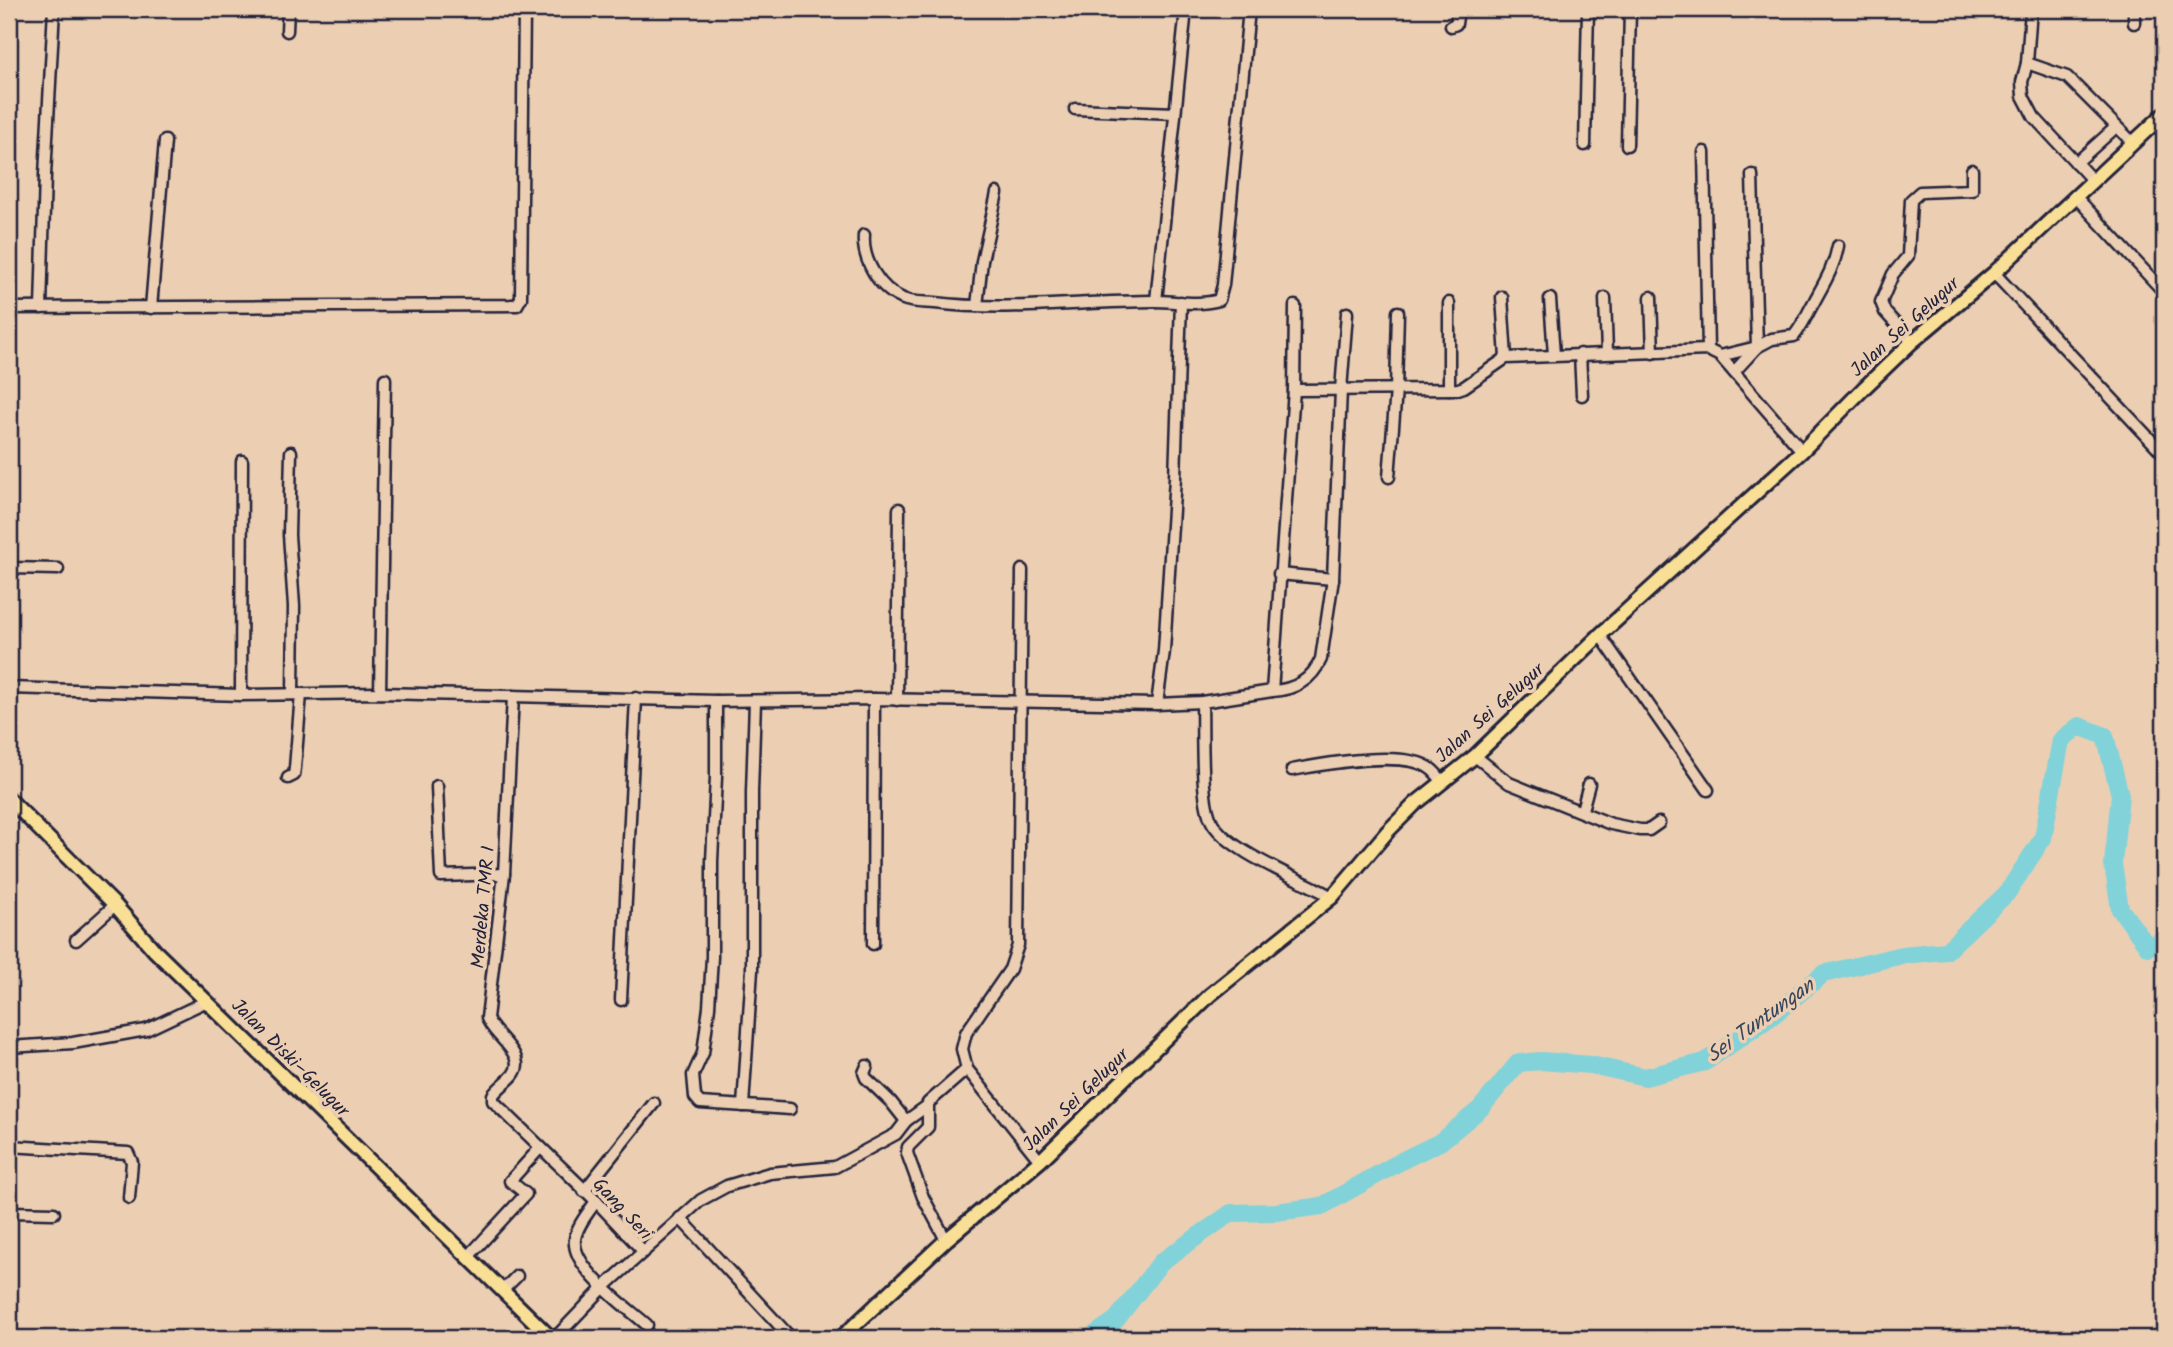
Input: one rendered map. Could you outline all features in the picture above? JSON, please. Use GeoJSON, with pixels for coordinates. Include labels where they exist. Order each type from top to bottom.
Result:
{"type":"FeatureCollection","features":[{"type":"Feature","properties":{"kind":"main road","name":"Jalan Sei Gelugur"},"geometry":{"type":"LineString","coordinates":[[841,1338],[946,1240],[1040,1161],[1210,995],[1332,897],[1388,831],[1442,781],[1475,756],[1600,635],[1802,451],[1912,342],[1994,273],[2164,114]]}},
{"type":"Feature","properties":{"kind":"main road","name":"Jalan Diski–Gelugur"},"geometry":{"type":"LineString","coordinates":[[9,799],[115,905],[155,951],[553,1338]]}},
{"type":"Feature","properties":{"kind":"street"},"geometry":{"type":"LineString","coordinates":[[41,308],[54,9]]}},
{"type":"Feature","properties":{"kind":"street"},"geometry":{"type":"LineString","coordinates":[[287,31],[288,9]]}},
{"type":"Feature","properties":{"kind":"street"},"geometry":{"type":"LineString","coordinates":[[9,308],[515,306],[519,303],[524,9]]}},
{"type":"Feature","properties":{"kind":"street"},"geometry":{"type":"LineString","coordinates":[[1156,301],[1186,9]]}},
{"type":"Feature","properties":{"kind":"street"},"geometry":{"type":"LineString","coordinates":[[863,234],[864,252],[873,271],[883,285],[902,299],[977,306],[1214,301],[1222,295],[1249,9]]}},
{"type":"Feature","properties":{"kind":"street"},"geometry":{"type":"LineString","coordinates":[[1451,26],[1457,22],[1458,9]]}},
{"type":"Feature","properties":{"kind":"street"},"geometry":{"type":"LineString","coordinates":[[1585,145],[1588,9]]}},
{"type":"Feature","properties":{"kind":"street"},"geometry":{"type":"LineString","coordinates":[[1627,145],[1630,9]]}},
{"type":"Feature","properties":{"kind":"street"},"geometry":{"type":"LineString","coordinates":[[2031,9],[2027,63],[2022,82],[2023,96],[2028,108],[2093,181]]}},
{"type":"Feature","properties":{"kind":"street"},"geometry":{"type":"LineString","coordinates":[[2134,9],[2134,23]]}},
{"type":"Feature","properties":{"kind":"street"},"geometry":{"type":"LineString","coordinates":[[2027,63],[2067,78],[2133,143]]}},
{"type":"Feature","properties":{"kind":"street"},"geometry":{"type":"LineString","coordinates":[[1075,109],[1175,113]]}},
{"type":"Feature","properties":{"kind":"street"},"geometry":{"type":"LineString","coordinates":[[2076,163],[2116,127]]}},
{"type":"Feature","properties":{"kind":"street"},"geometry":{"type":"LineString","coordinates":[[151,308],[165,141]]}},
{"type":"Feature","properties":{"kind":"street"},"geometry":{"type":"LineString","coordinates":[[1704,152],[1708,350]]}},
{"type":"Feature","properties":{"kind":"street"},"geometry":{"type":"LineString","coordinates":[[1912,342],[1885,312],[1881,302],[1893,274],[1908,257],[1911,200],[1920,192],[1972,190],[1972,170]]}},
{"type":"Feature","properties":{"kind":"street"},"geometry":{"type":"LineString","coordinates":[[1752,175],[1757,348]]}},
{"type":"Feature","properties":{"kind":"street"},"geometry":{"type":"LineString","coordinates":[[977,306],[982,261],[997,193]]}},
{"type":"Feature","properties":{"kind":"street"},"geometry":{"type":"LineString","coordinates":[[2075,196],[2164,292]]}},
{"type":"Feature","properties":{"kind":"street"},"geometry":{"type":"LineString","coordinates":[[1734,372],[1757,348],[1772,339],[1791,338],[1803,326],[1836,260],[1838,246]]}},
{"type":"Feature","properties":{"kind":"street"},"geometry":{"type":"LineString","coordinates":[[1994,273],[2164,454]]}},
{"type":"Feature","properties":{"kind":"street"},"geometry":{"type":"LineString","coordinates":[[1502,297],[1506,358]]}},
{"type":"Feature","properties":{"kind":"street"},"geometry":{"type":"LineString","coordinates":[[1651,297],[1653,353]]}},
{"type":"Feature","properties":{"kind":"street"},"geometry":{"type":"LineString","coordinates":[[1605,298],[1607,352]]}},
{"type":"Feature","properties":{"kind":"street"},"geometry":{"type":"LineString","coordinates":[[1550,299],[1554,355]]}},
{"type":"Feature","properties":{"kind":"street"},"geometry":{"type":"LineString","coordinates":[[1157,704],[1164,652],[1175,478],[1181,302]]}},
{"type":"Feature","properties":{"kind":"street"},"geometry":{"type":"LineString","coordinates":[[1449,303],[1449,389]]}},
{"type":"Feature","properties":{"kind":"street"},"geometry":{"type":"LineString","coordinates":[[1272,691],[1294,390],[1295,306]]}},
{"type":"Feature","properties":{"kind":"street"},"geometry":{"type":"LineString","coordinates":[[1389,477],[1396,390],[1398,312]]}},
{"type":"Feature","properties":{"kind":"street"},"geometry":{"type":"LineString","coordinates":[[9,688],[241,695],[380,693],[716,701],[874,699],[1157,704],[1202,702],[1286,690],[1295,687],[1317,668],[1321,659],[1333,579],[1347,313]]}},
{"type":"Feature","properties":{"kind":"street"},"geometry":{"type":"LineString","coordinates":[[1720,356],[1757,348]]}},
{"type":"Feature","properties":{"kind":"street"},"geometry":{"type":"LineString","coordinates":[[1294,390],[1449,389],[1464,387],[1506,358],[1708,350],[1720,356],[1802,451]]}},
{"type":"Feature","properties":{"kind":"street"},"geometry":{"type":"LineString","coordinates":[[1580,354],[1582,395]]}},
{"type":"Feature","properties":{"kind":"street"},"geometry":{"type":"LineString","coordinates":[[380,693],[386,379]]}},
{"type":"Feature","properties":{"kind":"street"},"geometry":{"type":"LineString","coordinates":[[288,778],[294,775],[295,768],[297,694],[289,534],[291,453]]}},
{"type":"Feature","properties":{"kind":"street"},"geometry":{"type":"LineString","coordinates":[[241,695],[242,461]]}},
{"type":"Feature","properties":{"kind":"street"},"geometry":{"type":"LineString","coordinates":[[897,700],[899,509]]}},
{"type":"Feature","properties":{"kind":"street"},"geometry":{"type":"LineString","coordinates":[[9,568],[58,569]]}},
{"type":"Feature","properties":{"kind":"street"},"geometry":{"type":"LineString","coordinates":[[1022,570],[1018,945],[1010,969],[966,1033],[962,1049],[967,1069],[1040,1161]]}},
{"type":"Feature","properties":{"kind":"street"},"geometry":{"type":"LineString","coordinates":[[1279,574],[1333,579]]}},
{"type":"Feature","properties":{"kind":"street"},"geometry":{"type":"LineString","coordinates":[[1600,635],[1708,790]]}},
{"type":"Feature","properties":{"kind":"street","name":"Merdeka TMR I"},"geometry":{"type":"LineString","coordinates":[[493,1101],[493,1095],[514,1074],[517,1065],[515,1057],[487,1018],[504,874],[513,696]]}},
{"type":"Feature","properties":{"kind":"street"},"geometry":{"type":"LineString","coordinates":[[621,1000],[636,698]]}},
{"type":"Feature","properties":{"kind":"street"},"geometry":{"type":"LineString","coordinates":[[873,944],[874,699]]}},
{"type":"Feature","properties":{"kind":"street"},"geometry":{"type":"LineString","coordinates":[[716,701],[712,957],[703,1053],[693,1075],[693,1089],[700,1103],[790,1109]]}},
{"type":"Feature","properties":{"kind":"street"},"geometry":{"type":"LineString","coordinates":[[743,1106],[752,970],[755,701]]}},
{"type":"Feature","properties":{"kind":"street"},"geometry":{"type":"LineString","coordinates":[[1202,702],[1206,806],[1212,822],[1220,833],[1253,855],[1332,897]]}},
{"type":"Feature","properties":{"kind":"street"},"geometry":{"type":"LineString","coordinates":[[1475,756],[1509,783],[1611,824],[1649,830],[1659,823]]}},
{"type":"Feature","properties":{"kind":"street"},"geometry":{"type":"LineString","coordinates":[[1292,770],[1358,759],[1412,761],[1430,767],[1442,781]]}},
{"type":"Feature","properties":{"kind":"street"},"geometry":{"type":"LineString","coordinates":[[1581,810],[1589,784]]}},
{"type":"Feature","properties":{"kind":"street"},"geometry":{"type":"LineString","coordinates":[[437,786],[441,876],[504,874]]}},
{"type":"Feature","properties":{"kind":"street"},"geometry":{"type":"LineString","coordinates":[[76,940],[115,905]]}},
{"type":"Feature","properties":{"kind":"street"},"geometry":{"type":"LineString","coordinates":[[9,1047],[73,1042],[146,1030],[206,1001]]}},
{"type":"Feature","properties":{"kind":"street"},"geometry":{"type":"LineString","coordinates":[[867,1066],[864,1073],[866,1078],[906,1121]]}},
{"type":"Feature","properties":{"kind":"street"},"geometry":{"type":"LineString","coordinates":[[946,1240],[923,1197],[908,1147],[928,1127],[927,1107],[931,1098],[967,1069]]}},
{"type":"Feature","properties":{"kind":"street","name":"Gang Seri"},"geometry":{"type":"LineString","coordinates":[[493,1101],[596,1200],[644,1252],[553,1338]]}},
{"type":"Feature","properties":{"kind":"street"},"geometry":{"type":"LineString","coordinates":[[584,1191],[654,1103]]}},
{"type":"Feature","properties":{"kind":"street"},"geometry":{"type":"LineString","coordinates":[[644,1252],[701,1200],[744,1180],[770,1173],[835,1167],[896,1134],[906,1121],[927,1107]]}},
{"type":"Feature","properties":{"kind":"street"},"geometry":{"type":"LineString","coordinates":[[9,1146],[128,1153],[132,1162],[130,1198]]}},
{"type":"Feature","properties":{"kind":"street"},"geometry":{"type":"LineString","coordinates":[[468,1257],[526,1194],[510,1181],[540,1148]]}},
{"type":"Feature","properties":{"kind":"street"},"geometry":{"type":"LineString","coordinates":[[596,1200],[579,1227],[575,1244],[578,1258],[604,1287],[647,1325]]}},
{"type":"Feature","properties":{"kind":"street"},"geometry":{"type":"LineString","coordinates":[[9,1212],[54,1213]]}},
{"type":"Feature","properties":{"kind":"street"},"geometry":{"type":"LineString","coordinates":[[680,1218],[791,1338]]}},
{"type":"Feature","properties":{"kind":"street"},"geometry":{"type":"LineString","coordinates":[[502,1291],[517,1276]]}},
{"type":"Feature","properties":{"kind":"waterway","name":"Sei Tuntungan"},"geometry":{"type":"LineString","coordinates":[[1090,1338],[1116,1320],[1161,1262],[1231,1213],[1276,1212],[1322,1206],[1440,1142],[1480,1109],[1518,1063],[1541,1061],[1591,1065],[1645,1077],[1705,1062],[1772,1016],[1823,974],[1902,955],[1946,951],[2007,893],[2043,838],[2061,740],[2079,726],[2105,736],[2120,795],[2113,864],[2120,909],[2148,947],[2164,939]]}}]}
